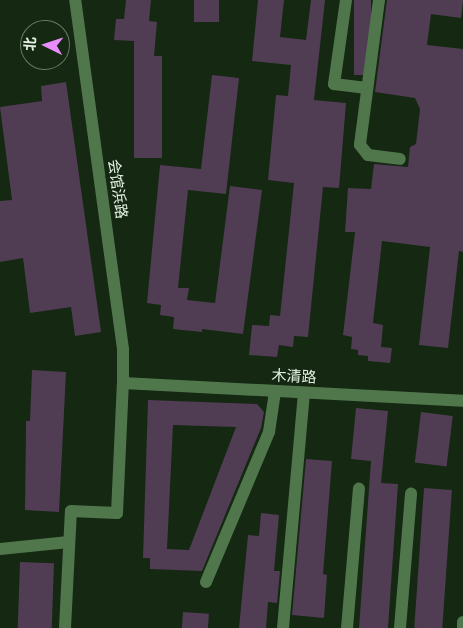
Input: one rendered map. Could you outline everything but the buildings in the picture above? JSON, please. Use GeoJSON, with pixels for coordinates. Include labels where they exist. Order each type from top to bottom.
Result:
{"type":"FeatureCollection","features":[{"type":"Feature","properties":{"kind":"street","name":"会馆浜路"},"geometry":{"type":"LineString","coordinates":[[70,542],[71,511],[117,513],[123,383],[123,349],[74,0]]}},
{"type":"Feature","properties":{"kind":"street"},"geometry":{"type":"LineString","coordinates":[[346,0],[334,84],[367,88]]}},
{"type":"Feature","properties":{"kind":"street"},"geometry":{"type":"LineString","coordinates":[[379,0],[360,145],[368,155],[400,159]]}},
{"type":"Feature","properties":{"kind":"street","name":"木清路"},"geometry":{"type":"LineString","coordinates":[[123,383],[463,401]]}},
{"type":"Feature","properties":{"kind":"street"},"geometry":{"type":"LineString","coordinates":[[206,582],[269,432],[275,392]]}},
{"type":"Feature","properties":{"kind":"street"},"geometry":{"type":"LineString","coordinates":[[283,628],[304,394]]}},
{"type":"Feature","properties":{"kind":"street"},"geometry":{"type":"LineString","coordinates":[[347,628],[359,489]]}},
{"type":"Feature","properties":{"kind":"street"},"geometry":{"type":"LineString","coordinates":[[400,628],[411,493]]}},
{"type":"Feature","properties":{"kind":"street"},"geometry":{"type":"LineString","coordinates":[[0,549],[70,542],[65,628]]}},
{"type":"Feature","properties":{"kind":"street"},"geometry":{"type":"LineString","coordinates":[[462,628],[463,622]]}}]}
